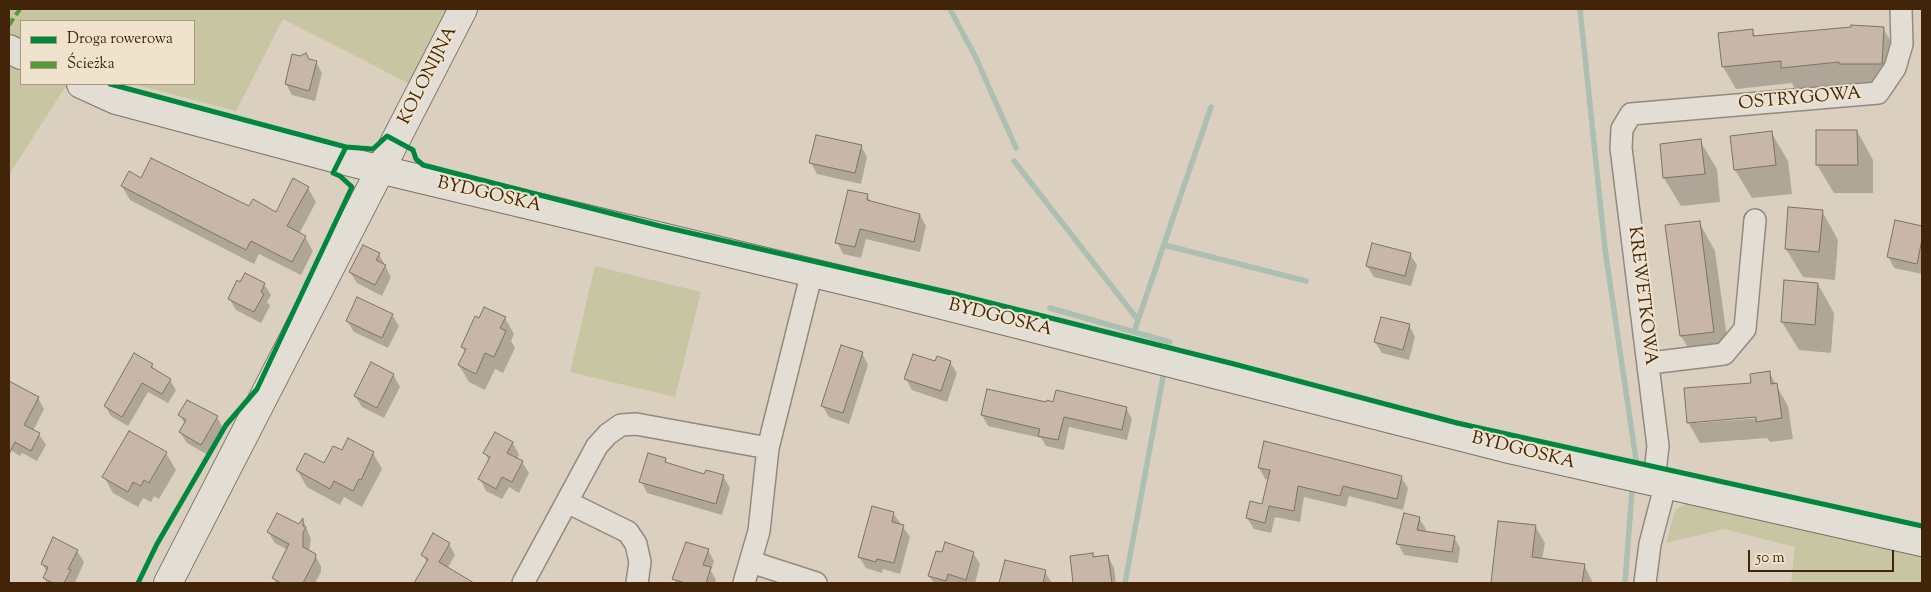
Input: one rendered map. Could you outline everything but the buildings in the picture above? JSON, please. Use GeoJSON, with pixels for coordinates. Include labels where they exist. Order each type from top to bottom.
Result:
{"type":"FeatureCollection","features":[{"type":"Feature","properties":{"kind":"street","name":"KOLONIJNA"},"geometry":{"type":"LineString","coordinates":[[168,583],[463,9]]}},
{"type":"Feature","properties":{"kind":"street","name":"OSTRYGOWA"},"geometry":{"type":"LineString","coordinates":[[1631,114],[1878,93],[1895,68],[1902,44],[1901,9]]}},
{"type":"Feature","properties":{"kind":"street","name":"BYDGOSKA"},"geometry":{"type":"LineString","coordinates":[[83,85],[116,100],[380,170],[812,272],[1488,444],[1922,542]]}},
{"type":"Feature","properties":{"kind":"street","name":"KREWETKOWA"},"geometry":{"type":"LineString","coordinates":[[1631,114],[1622,130],[1621,148],[1650,363],[1660,482],[1645,583]]}},
{"type":"Feature","properties":{"kind":"street"},"geometry":{"type":"LineString","coordinates":[[1650,363],[1724,354],[1745,329],[1756,220]]}},
{"type":"Feature","properties":{"kind":"street"},"geometry":{"type":"LineString","coordinates":[[744,583],[759,532],[768,448],[812,272]]}},
{"type":"Feature","properties":{"kind":"street"},"geometry":{"type":"LineString","coordinates":[[523,583],[597,446],[608,434],[621,425],[636,424],[768,448]]}},
{"type":"Feature","properties":{"kind":"street"},"geometry":{"type":"LineString","coordinates":[[567,502],[628,532],[636,544],[640,562],[637,583]]}},
{"type":"Feature","properties":{"kind":"street"},"geometry":{"type":"LineString","coordinates":[[751,562],[816,583]]}},
{"type":"Feature","properties":{"kind":"shaded area"},"geometry":{"type":"Polygon","coordinates":[[[9,9],[447,9],[410,84],[283,19],[236,111],[137,85],[195,85],[195,20],[20,20],[20,85],[66,85],[9,175],[9,9]]]}},
{"type":"Feature","properties":{"kind":"shaded area"},"geometry":{"type":"Polygon","coordinates":[[[595,266],[701,292],[675,397],[570,372],[595,266]]]}},
{"type":"Feature","properties":{"kind":"shaded area"},"geometry":{"type":"Polygon","coordinates":[[[1687,503],[1922,548],[1922,583],[1791,583],[1795,547],[1724,529],[1666,543],[1675,510],[1687,503]]]}},
{"type":"Feature","properties":{"kind":"waterway"},"geometry":{"type":"LineString","coordinates":[[950,9],[976,58],[1016,148]]}},
{"type":"Feature","properties":{"kind":"waterway"},"geometry":{"type":"LineString","coordinates":[[1580,9],[1605,249],[1636,460]]}},
{"type":"Feature","properties":{"kind":"waterway"},"geometry":{"type":"LineString","coordinates":[[1138,320],[1211,107]]}},
{"type":"Feature","properties":{"kind":"waterway"},"geometry":{"type":"LineString","coordinates":[[1014,161],[1138,320],[1134,332],[1170,342]]}},
{"type":"Feature","properties":{"kind":"waterway"},"geometry":{"type":"LineString","coordinates":[[1164,245],[1306,281]]}},
{"type":"Feature","properties":{"kind":"waterway"},"geometry":{"type":"LineString","coordinates":[[1050,308],[1134,332]]}},
{"type":"Feature","properties":{"kind":"waterway"},"geometry":{"type":"LineString","coordinates":[[1125,583],[1164,372]]}},
{"type":"Feature","properties":{"kind":"waterway"},"geometry":{"type":"LineString","coordinates":[[1625,583],[1632,491]]}},
{"type":"Feature","properties":{"kind":"marked path"},"geometry":{"type":"LineString","coordinates":[[9,25],[20,9]]}},
{"type":"Feature","properties":{"kind":"cycle path"},"geometry":{"type":"LineString","coordinates":[[114,85],[346,147],[373,149],[387,136],[413,150],[416,159],[423,165],[660,226],[947,292],[1234,364],[1457,423],[1922,526]]}},
{"type":"Feature","properties":{"kind":"cycle path"},"geometry":{"type":"LineString","coordinates":[[138,583],[157,544],[226,425],[257,389],[352,187],[340,176],[333,173],[346,147]]}}]}
